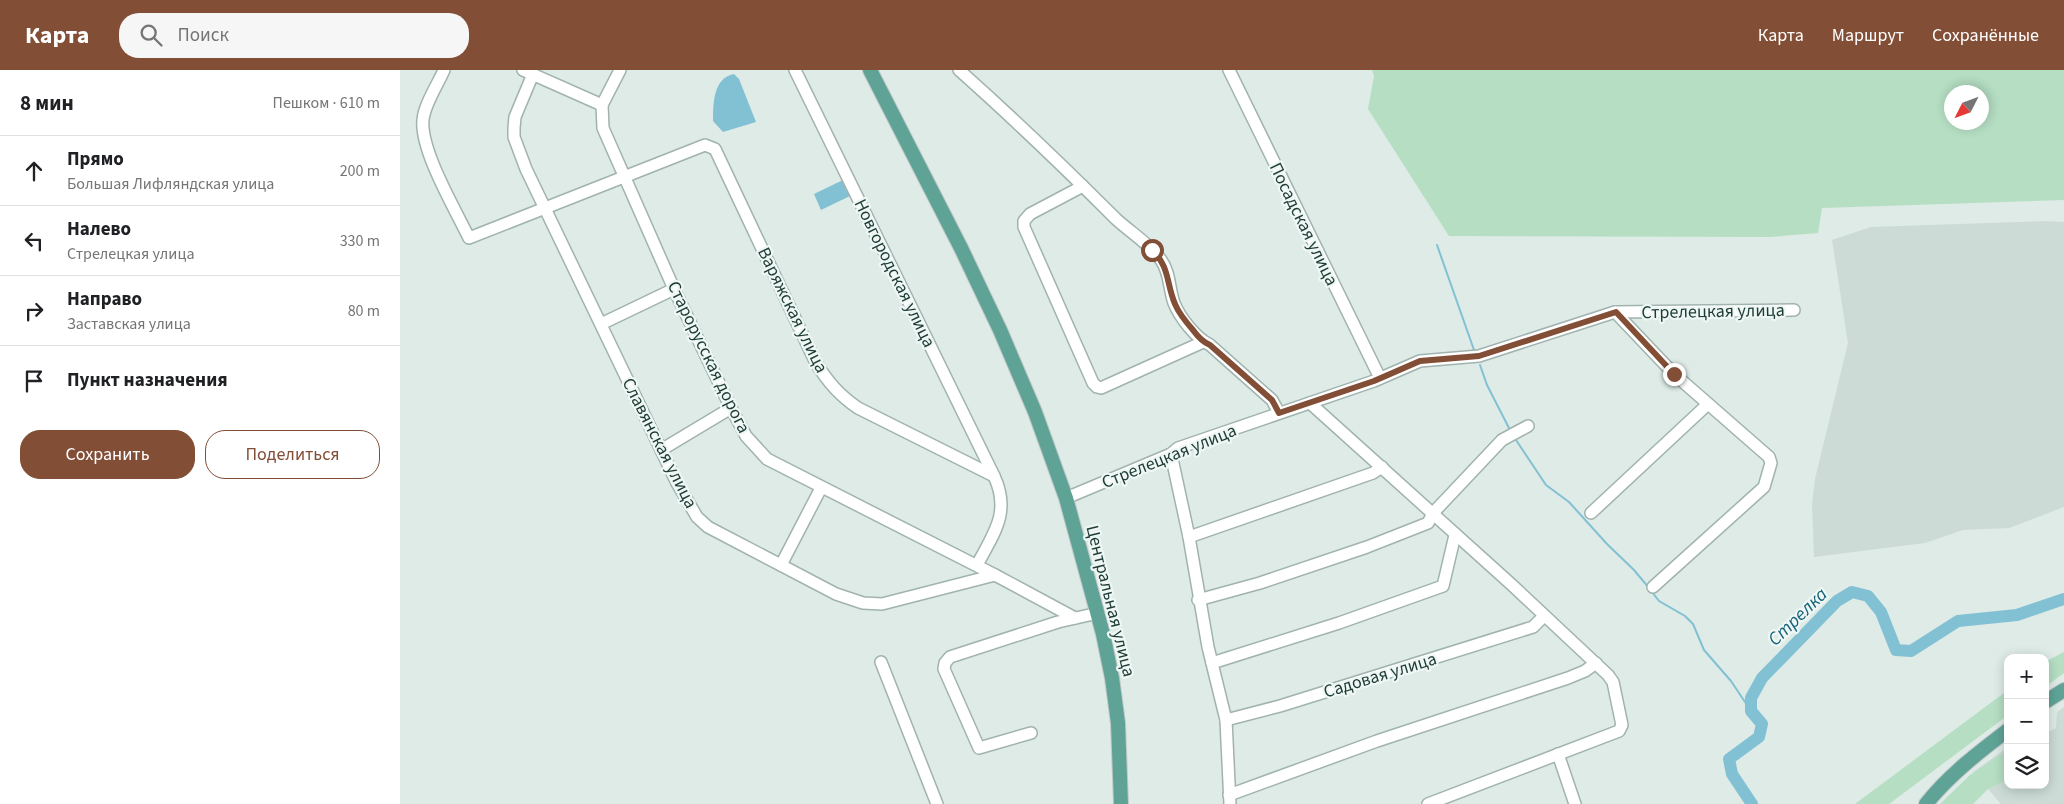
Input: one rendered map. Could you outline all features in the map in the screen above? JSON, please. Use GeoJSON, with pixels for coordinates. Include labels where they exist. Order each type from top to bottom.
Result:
{"type":"FeatureCollection","features":[{"type":"Feature","properties":{"kind":"main road","name":"Центральная улица"},"geometry":{"type":"LineString","coordinates":[[870,70],[961,248],[1000,330],[1035,412],[1066,498],[1098,613],[1112,678],[1118,723],[1120,804]]}},
{"type":"Feature","properties":{"kind":"main road"},"geometry":{"type":"LineString","coordinates":[[2049,699],[2064,690]]}},
{"type":"Feature","properties":{"kind":"main road"},"geometry":{"type":"LineString","coordinates":[[1926,804],[1944,784],[1977,754],[2004,733]]}},
{"type":"Feature","properties":{"kind":"street","name":"Варяжская улица"},"geometry":{"type":"LineString","coordinates":[[444,70],[423,118],[423,134],[428,152],[469,238],[705,145],[715,149],[816,363],[830,385],[842,397],[858,408],[994,476]]}},
{"type":"Feature","properties":{"kind":"street"},"geometry":{"type":"LineString","coordinates":[[602,105],[620,70]]}},
{"type":"Feature","properties":{"kind":"street","name":"Новгородская улица"},"geometry":{"type":"LineString","coordinates":[[795,70],[994,476]]}},
{"type":"Feature","properties":{"kind":"street"},"geometry":{"type":"LineString","coordinates":[[959,70],[1126,228],[1161,258],[1179,314],[1203,342],[1210,345],[1272,400],[1279,413]]}},
{"type":"Feature","properties":{"kind":"street","name":"Посадская улица"},"geometry":{"type":"LineString","coordinates":[[1229,70],[1380,378]]}},
{"type":"Feature","properties":{"kind":"street","name":"Славянская улица"},"geometry":{"type":"LineString","coordinates":[[602,105],[528,72],[515,117],[514,137],[526,169],[661,450],[677,483],[697,517],[708,526],[780,565],[836,594],[863,603],[882,604],[995,575]]}},
{"type":"Feature","properties":{"kind":"street","name":"Старорусская дорога"},"geometry":{"type":"LineString","coordinates":[[602,105],[603,128],[623,178],[674,289],[746,436],[766,459],[977,565],[1075,618]]}},
{"type":"Feature","properties":{"kind":"street"},"geometry":{"type":"LineString","coordinates":[[1083,186],[1030,214],[1024,221],[1024,227],[1093,383],[1101,388],[1203,342]]}},
{"type":"Feature","properties":{"kind":"street"},"geometry":{"type":"LineString","coordinates":[[601,324],[674,289]]}},
{"type":"Feature","properties":{"kind":"street","name":"Стрелецкая улица"},"geometry":{"type":"LineString","coordinates":[[1066,498],[1171,454],[1178,448],[1380,378],[1420,361],[1479,356],[1616,312],[1794,310]]}},
{"type":"Feature","properties":{"kind":"street"},"geometry":{"type":"LineString","coordinates":[[1616,312],[1674,374],[1769,457],[1771,464],[1764,487],[1653,587]]}},
{"type":"Feature","properties":{"kind":"street"},"geometry":{"type":"LineString","coordinates":[[1310,403],[1433,513],[1596,663],[1614,682],[1622,725],[1619,731],[1432,804]]}},
{"type":"Feature","properties":{"kind":"street"},"geometry":{"type":"LineString","coordinates":[[1590,513],[1708,404]]}},
{"type":"Feature","properties":{"kind":"street"},"geometry":{"type":"LineString","coordinates":[[661,450],[731,408]]}},
{"type":"Feature","properties":{"kind":"street"},"geometry":{"type":"LineString","coordinates":[[1198,600],[1260,583],[1428,524],[1433,513],[1502,440],[1528,426]]}},
{"type":"Feature","properties":{"kind":"street"},"geometry":{"type":"LineString","coordinates":[[1171,454],[1189,537],[1198,600],[1226,720],[1230,799],[1377,741],[1568,678],[1585,671],[1596,663]]}},
{"type":"Feature","properties":{"kind":"street"},"geometry":{"type":"LineString","coordinates":[[1189,537],[1373,473],[1382,467]]}},
{"type":"Feature","properties":{"kind":"street"},"geometry":{"type":"LineString","coordinates":[[977,565],[998,524],[1001,514],[1002,500],[994,476]]}},
{"type":"Feature","properties":{"kind":"street"},"geometry":{"type":"LineString","coordinates":[[780,565],[821,488]]}},
{"type":"Feature","properties":{"kind":"street"},"geometry":{"type":"LineString","coordinates":[[1212,662],[1339,622],[1443,586],[1455,535]]}},
{"type":"Feature","properties":{"kind":"street"},"geometry":{"type":"LineString","coordinates":[[1031,733],[979,748],[947,676],[944,663],[950,657],[1075,618],[1098,613]]}},
{"type":"Feature","properties":{"kind":"street","name":"Садовая улица"},"geometry":{"type":"LineString","coordinates":[[1226,720],[1280,706],[1533,627],[1544,616]]}},
{"type":"Feature","properties":{"kind":"street"},"geometry":{"type":"LineString","coordinates":[[880,662],[937,804]]}},
{"type":"Feature","properties":{"kind":"street"},"geometry":{"type":"LineString","coordinates":[[1558,754],[1574,804]]}},
{"type":"Feature","properties":{"kind":"shaded area"},"geometry":{"type":"Polygon","coordinates":[[[2064,222],[2064,507],[2009,528],[1963,530],[1925,543],[1814,557],[1812,504],[1815,479],[1848,343],[1832,240],[1871,227],[2064,222]]]}},
{"type":"Feature","properties":{"kind":"shaded area"},"geometry":{"type":"Polygon","coordinates":[[[2064,707],[2064,804],[2001,804],[1973,772],[2004,750],[2004,789],[2049,789],[2049,731],[2056,728],[2057,712],[2064,707]]]}},
{"type":"Feature","properties":{"kind":"green space"},"geometry":{"type":"Polygon","coordinates":[[[1372,70],[2064,70],[2064,200],[1822,208],[1818,233],[1770,237],[1449,236],[1368,109],[1374,76],[1372,70]]]}},
{"type":"Feature","properties":{"kind":"green space"},"geometry":{"type":"Polygon","coordinates":[[[2064,652],[2064,673],[2049,684],[2049,660],[2064,652]]]}},
{"type":"Feature","properties":{"kind":"green space"},"geometry":{"type":"Polygon","coordinates":[[[2004,693],[2004,718],[1889,804],[1855,804],[2004,693]]]}},
{"type":"Feature","properties":{"kind":"green space"},"geometry":{"type":"Polygon","coordinates":[[[2004,753],[2004,781],[1988,789],[1973,804],[1940,804],[1970,775],[2004,753]]]}},
{"type":"Feature","properties":{"kind":"water"},"geometry":{"type":"Polygon","coordinates":[[[734,74],[739,79],[756,122],[723,132],[713,121],[714,100],[718,86],[727,76],[734,74]]]}},
{"type":"Feature","properties":{"kind":"water"},"geometry":{"type":"Polygon","coordinates":[[[843,180],[850,196],[821,210],[814,194],[843,180]]]}},
{"type":"Feature","properties":{"kind":"waterway"},"geometry":{"type":"LineString","coordinates":[[1437,245],[1474,350]]}},
{"type":"Feature","properties":{"kind":"waterway"},"geometry":{"type":"LineString","coordinates":[[1480,365],[1487,385],[1510,430]]}},
{"type":"Feature","properties":{"kind":"waterway"},"geometry":{"type":"LineString","coordinates":[[1516,440],[1546,485],[1569,502],[1649,588]]}},
{"type":"Feature","properties":{"kind":"waterway"},"geometry":{"type":"LineString","coordinates":[[1652,592],[1659,601],[1685,616],[1693,624],[1704,650],[1731,681],[1751,711]]}},
{"type":"Feature","properties":{"kind":"waterway","name":"Стрелка"},"geometry":{"type":"LineString","coordinates":[[1752,804],[1732,774],[1729,759],[1759,737],[1762,724],[1751,711],[1751,698],[1762,678],[1837,601],[1852,592],[1868,596],[1881,612],[1896,650],[1911,651],[1958,621],[2017,615],[2064,599]]}},
{"type":"Feature","properties":{"kind":"route"},"geometry":{"type":"LineString","coordinates":[[1152,250],[1161,258],[1165,266],[1174,303],[1179,314],[1203,342],[1210,345],[1272,400],[1279,413],[1374,381],[1420,361],[1479,356],[1616,312],[1674,374]]}}]}
